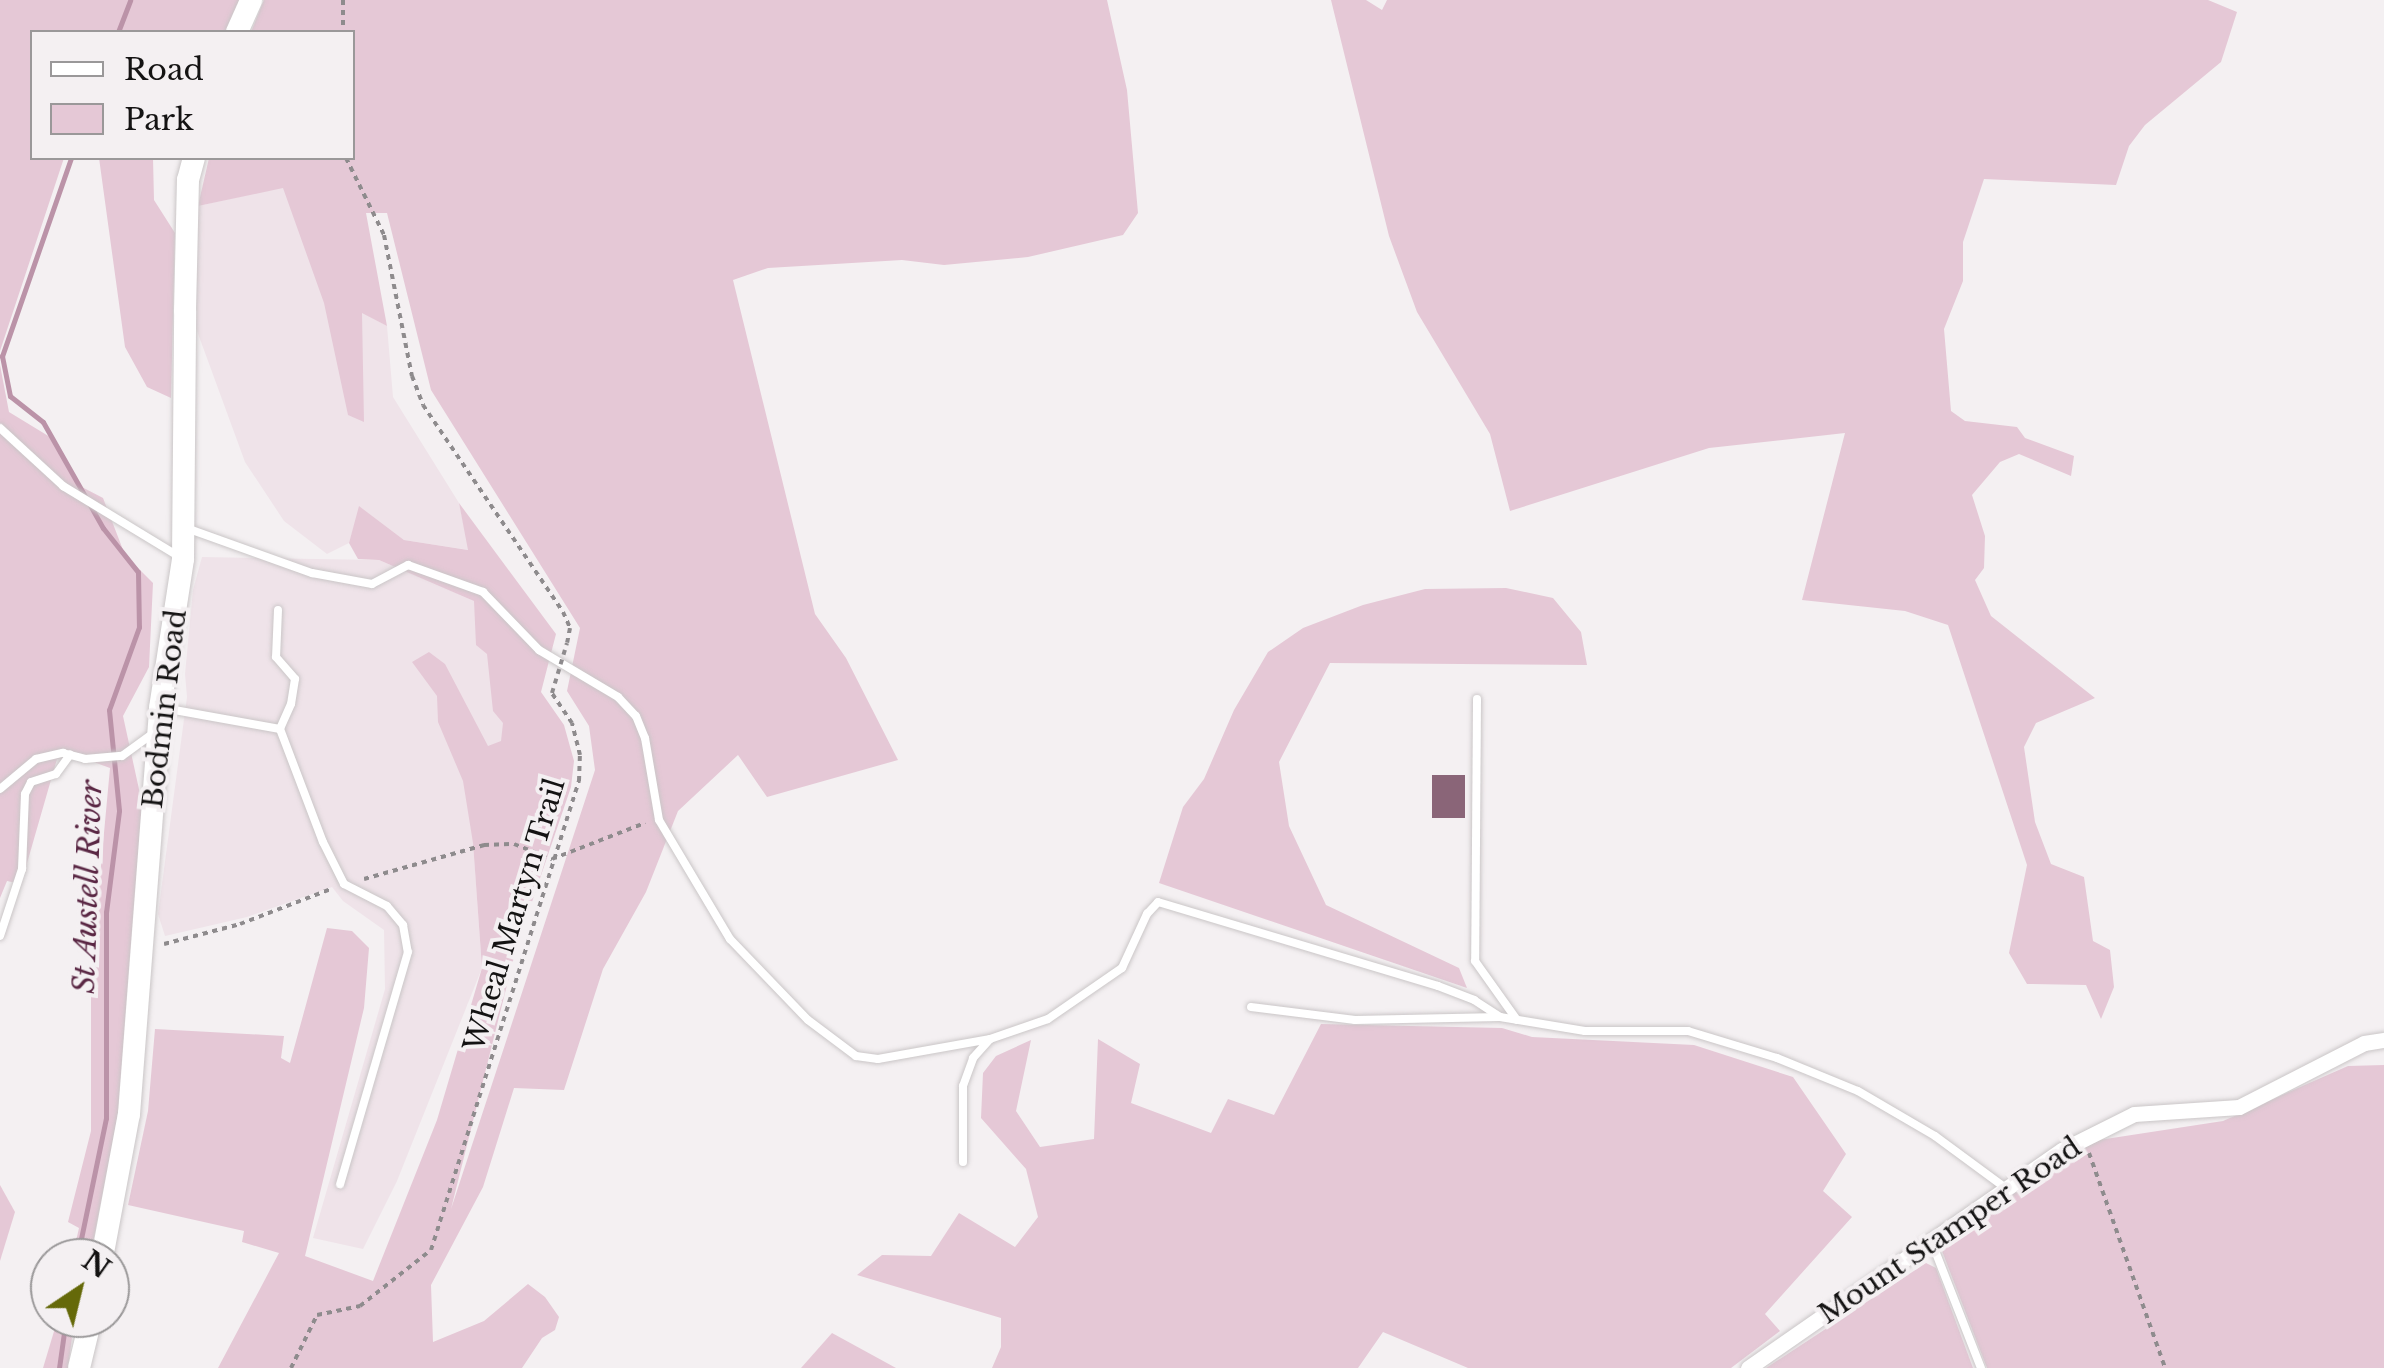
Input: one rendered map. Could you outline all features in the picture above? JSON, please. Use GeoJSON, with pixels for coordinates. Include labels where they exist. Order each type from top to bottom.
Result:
{"type":"FeatureCollection","features":[{"type":"Feature","properties":{"kind":"main road"},"geometry":{"type":"LineString","coordinates":[[238,30],[250,0]]}},
{"type":"Feature","properties":{"kind":"main road","name":"Bodmin Road"},"geometry":{"type":"LineString","coordinates":[[106,1238],[129,1114],[159,719],[184,558],[188,180],[193,160]]}},
{"type":"Feature","properties":{"kind":"main road"},"geometry":{"type":"LineString","coordinates":[[79,1368],[86,1338]]}},
{"type":"Feature","properties":{"kind":"street","name":"Mount Stamper Road"},"geometry":{"type":"LineString","coordinates":[[1748,1368],[2084,1139],[2134,1114],[2238,1107],[2364,1043],[2384,1040]]}},
{"type":"Feature","properties":{"kind":"lane"},"geometry":{"type":"LineString","coordinates":[[0,428],[79,495],[184,558]]}},
{"type":"Feature","properties":{"kind":"lane"},"geometry":{"type":"LineString","coordinates":[[184,528],[312,573],[372,584],[408,565],[483,592],[538,650],[618,697],[636,716],[660,820],[730,940],[808,1020],[856,1056],[878,1059],[990,1039],[1048,1019],[1122,968],[1147,914],[1158,902],[1438,986],[1474,1000],[1500,1017]]}},
{"type":"Feature","properties":{"kind":"lane"},"geometry":{"type":"LineString","coordinates":[[278,610],[276,657],[294,679],[291,704],[280,729],[323,842],[344,884],[387,906],[404,925],[408,952],[340,1184]]}},
{"type":"Feature","properties":{"kind":"lane"},"geometry":{"type":"LineString","coordinates":[[1477,698],[1475,961],[1516,1020]]}},
{"type":"Feature","properties":{"kind":"lane"},"geometry":{"type":"LineString","coordinates":[[0,789],[36,759],[122,756],[159,719],[280,729]]}},
{"type":"Feature","properties":{"kind":"lane"},"geometry":{"type":"LineString","coordinates":[[0,936],[22,869],[25,794],[32,782],[56,774],[70,755]]}},
{"type":"Feature","properties":{"kind":"lane"},"geometry":{"type":"LineString","coordinates":[[1251,1007],[1355,1020],[1500,1017],[1585,1031],[1688,1032],[1778,1058],[1858,1091],[1909,1119],[2007,1189]]}},
{"type":"Feature","properties":{"kind":"lane"},"geometry":{"type":"LineString","coordinates":[[963,1162],[963,1086],[973,1058],[990,1039]]}},
{"type":"Feature","properties":{"kind":"lane"},"geometry":{"type":"LineString","coordinates":[[1932,1244],[1981,1368]]}},
{"type":"Feature","properties":{"kind":"path"},"geometry":{"type":"LineString","coordinates":[[342,0],[343,30]]}},
{"type":"Feature","properties":{"kind":"path","name":"Wheal Martyn Trail"},"geometry":{"type":"LineString","coordinates":[[290,1368],[317,1315],[360,1306],[430,1250],[579,782],[580,755],[572,724],[552,693],[570,628],[423,405],[412,376],[384,234],[347,160]]}},
{"type":"Feature","properties":{"kind":"path"},"geometry":{"type":"LineString","coordinates":[[142,950],[240,924],[344,884],[484,845],[514,844],[552,859],[660,820]]}},
{"type":"Feature","properties":{"kind":"path"},"geometry":{"type":"LineString","coordinates":[[2084,1139],[2165,1368]]}},
{"type":"Feature","properties":{"kind":"shaded area"},"geometry":{"type":"Polygon","coordinates":[[[283,187],[362,312],[387,326],[393,397],[459,503],[469,550],[404,540],[360,507],[349,543],[327,554],[284,521],[245,462],[193,320],[198,206],[283,187]]]}},
{"type":"Feature","properties":{"kind":"shaded area"},"geometry":{"type":"Polygon","coordinates":[[[202,557],[379,560],[486,605],[526,722],[473,843],[482,968],[397,1181],[363,1249],[313,1238],[385,989],[384,930],[343,901],[332,887],[247,917],[165,936],[158,914],[187,697],[185,674],[193,590],[202,557]]]}},
{"type":"Feature","properties":{"kind":"green space"},"geometry":{"type":"Polygon","coordinates":[[[0,0],[239,0],[230,30],[30,30],[30,160],[63,160],[0,351],[0,0]]]}},
{"type":"Feature","properties":{"kind":"green space"},"geometry":{"type":"Polygon","coordinates":[[[264,0],[1107,0],[1127,90],[1138,213],[1123,235],[1028,257],[944,265],[902,260],[768,268],[733,280],[815,614],[846,658],[898,760],[767,797],[738,755],[678,811],[646,892],[603,969],[564,1090],[514,1088],[483,1187],[431,1285],[433,1342],[484,1321],[528,1284],[545,1297],[559,1317],[555,1330],[542,1338],[522,1368],[218,1368],[279,1253],[242,1242],[244,1231],[128,1205],[148,1111],[155,1029],[284,1036],[281,1058],[290,1063],[327,928],[352,931],[369,948],[364,1008],[305,1256],[373,1281],[437,1120],[482,968],[473,843],[463,781],[438,722],[437,696],[412,662],[429,652],[445,664],[488,746],[501,741],[503,723],[493,711],[487,654],[476,645],[474,601],[379,560],[358,559],[349,543],[359,506],[404,540],[468,550],[459,503],[556,634],[541,692],[564,725],[574,761],[571,787],[516,949],[451,1209],[595,770],[589,726],[567,691],[580,628],[431,390],[387,213],[366,213],[387,326],[362,313],[364,422],[348,415],[324,303],[283,188],[198,206],[209,160],[355,160],[355,30],[252,30],[264,0]]]}},
{"type":"Feature","properties":{"kind":"green space"},"geometry":{"type":"Polygon","coordinates":[[[1331,0],[1366,0],[1382,10],[1387,0],[2208,0],[2237,12],[2221,62],[2145,125],[2129,146],[2116,185],[1984,179],[1963,242],[1963,281],[1944,329],[1951,411],[1965,421],[2017,427],[2025,438],[2074,456],[2071,476],[2019,454],[2000,462],[1972,495],[1985,536],[1984,568],[1975,580],[1991,616],[2095,698],[2036,723],[2024,747],[2035,822],[2051,864],[2084,877],[2093,941],[2110,950],[2114,987],[2101,1019],[2086,985],[2027,984],[2009,953],[2027,865],[1948,625],[1905,611],[1802,600],[1845,433],[1709,448],[1510,511],[1490,434],[1417,312],[1389,236],[1331,0]]]}},
{"type":"Feature","properties":{"kind":"green space"},"geometry":{"type":"Polygon","coordinates":[[[99,160],[153,160],[154,200],[175,233],[171,398],[147,387],[125,347],[99,160]]]}},
{"type":"Feature","properties":{"kind":"green space"},"geometry":{"type":"Polygon","coordinates":[[[0,365],[9,412],[50,437],[76,484],[103,498],[125,555],[153,583],[149,667],[123,716],[142,803],[123,1088],[94,1238],[77,1238],[79,1228],[68,1222],[91,1131],[91,973],[110,768],[80,757],[57,759],[21,884],[7,881],[0,898],[0,365]]]}},
{"type":"Feature","properties":{"kind":"green space"},"geometry":{"type":"Polygon","coordinates":[[[1506,588],[1553,598],[1581,632],[1587,665],[1330,663],[1279,762],[1289,826],[1326,905],[1459,968],[1467,988],[1159,883],[1183,807],[1204,779],[1234,710],[1268,652],[1303,628],[1363,605],[1425,589],[1506,588]]]}},
{"type":"Feature","properties":{"kind":"green space"},"geometry":{"type":"Polygon","coordinates":[[[1321,1024],[1502,1028],[1532,1037],[1694,1045],[1793,1077],[1846,1154],[1823,1191],[1852,1217],[1765,1314],[1780,1331],[1731,1368],[1468,1368],[1383,1332],[1358,1368],[992,1368],[1001,1347],[1001,1318],[857,1275],[882,1255],[931,1256],[959,1213],[1015,1247],[1038,1217],[1026,1169],[981,1118],[983,1073],[996,1056],[1031,1040],[1016,1111],[1040,1147],[1094,1139],[1098,1039],[1140,1064],[1131,1103],[1211,1133],[1228,1099],[1274,1115],[1321,1024]]]}},
{"type":"Feature","properties":{"kind":"green space"},"geometry":{"type":"Polygon","coordinates":[[[2384,1065],[2384,1368],[1987,1368],[1942,1251],[1993,1209],[2067,1154],[2099,1140],[2223,1121],[2348,1066],[2384,1065]]]}},
{"type":"Feature","properties":{"kind":"green space"},"geometry":{"type":"Polygon","coordinates":[[[0,1185],[15,1212],[0,1261],[0,1185]]]}},
{"type":"Feature","properties":{"kind":"green space"},"geometry":{"type":"Polygon","coordinates":[[[1926,1263],[1936,1268],[1973,1368],[1766,1368],[1926,1263]]]}},
{"type":"Feature","properties":{"kind":"green space"},"geometry":{"type":"Polygon","coordinates":[[[832,1333],[896,1368],[801,1368],[832,1333]]]}},
{"type":"Feature","properties":{"kind":"green space"},"geometry":{"type":"Polygon","coordinates":[[[52,1338],[72,1338],[68,1368],[43,1368],[52,1338]]]}},
{"type":"Feature","properties":{"kind":"building"},"geometry":{"type":"Polygon","coordinates":[[[1432,775],[1465,775],[1465,818],[1432,818],[1432,775]]]}},
{"type":"Feature","properties":{"kind":"waterway","name":"St Austell River"},"geometry":{"type":"LineString","coordinates":[[119,30],[130,0]]}},
{"type":"Feature","properties":{"kind":"waterway","name":"St Austell River"},"geometry":{"type":"LineString","coordinates":[[70,160],[2,356],[10,396],[43,422],[103,528],[138,572],[139,627],[109,710],[119,811],[106,912],[106,1118],[81,1238]]}},
{"type":"Feature","properties":{"kind":"waterway","name":"St Austell River"},"geometry":{"type":"LineString","coordinates":[[59,1368],[63,1338]]}}]}
